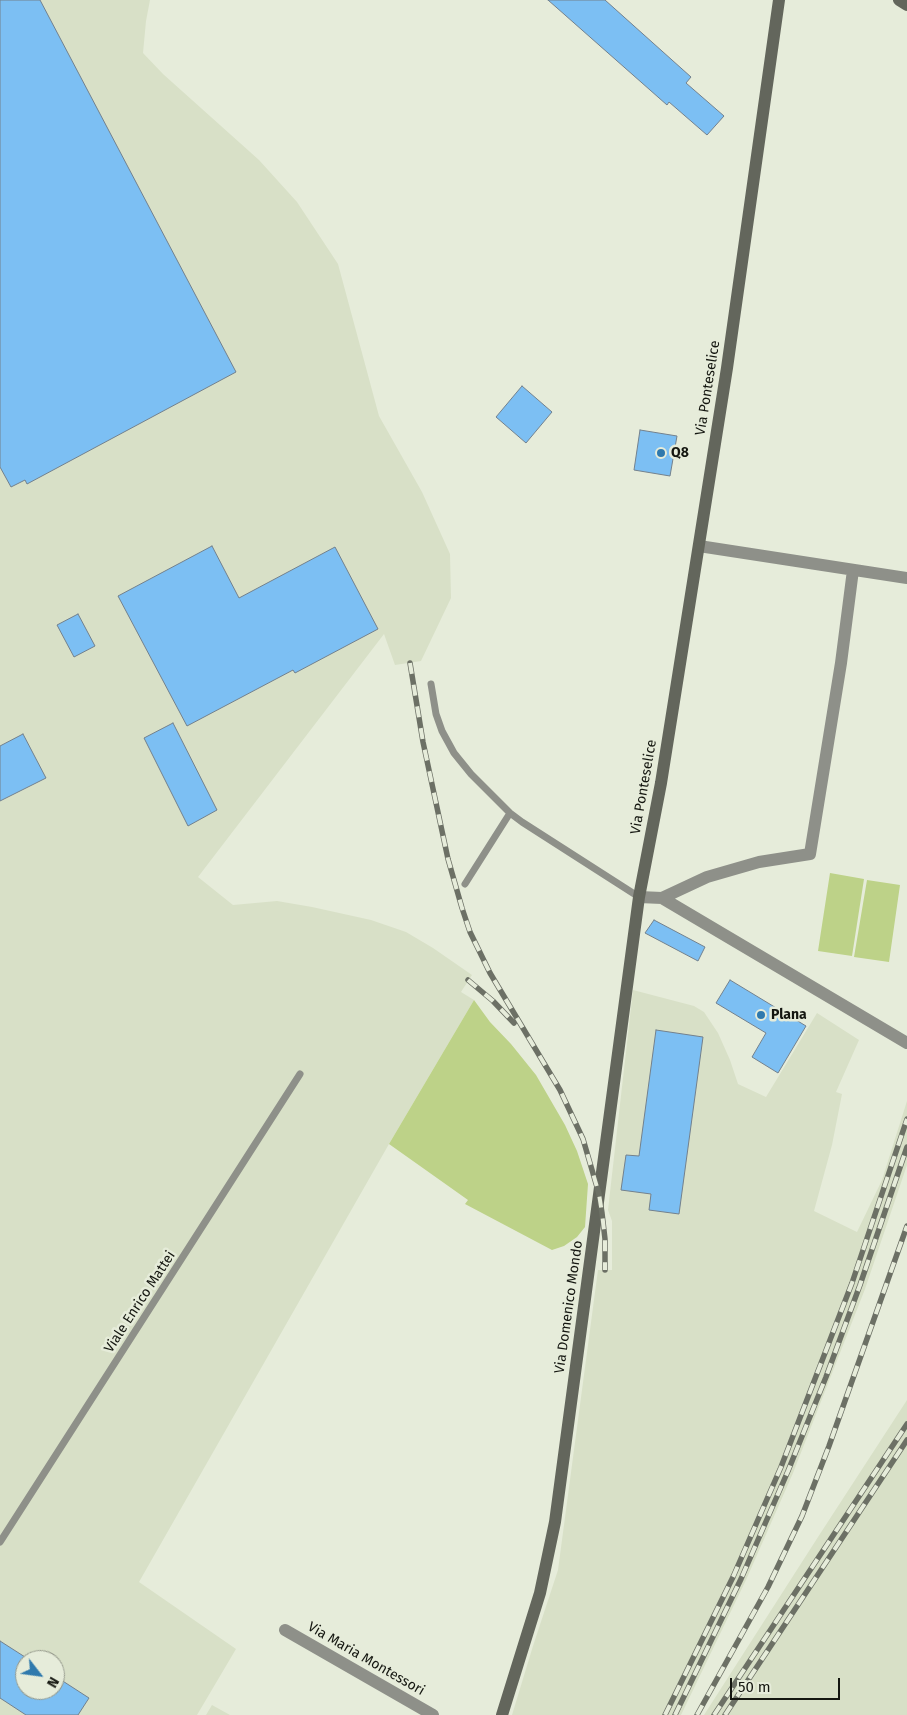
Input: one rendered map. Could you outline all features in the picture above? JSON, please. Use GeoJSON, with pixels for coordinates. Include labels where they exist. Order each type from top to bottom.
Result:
{"type":"FeatureCollection","features":[{"type":"Feature","properties":{"kind":"street","name":"Via Ponteselice"},"geometry":{"type":"LineString","coordinates":[[639,897],[662,783],[727,368],[779,0]]}},
{"type":"Feature","properties":{"kind":"street"},"geometry":{"type":"LineString","coordinates":[[899,0],[907,4]]}},
{"type":"Feature","properties":{"kind":"street"},"geometry":{"type":"LineString","coordinates":[[699,546],[907,578]]}},
{"type":"Feature","properties":{"kind":"street"},"geometry":{"type":"LineString","coordinates":[[639,897],[662,898],[707,877],[759,862],[810,854],[841,663],[853,570]]}},
{"type":"Feature","properties":{"kind":"street","name":"Via Domenico Mondo"},"geometry":{"type":"LineString","coordinates":[[502,1715],[540,1593],[550,1549],[639,897]]}},
{"type":"Feature","properties":{"kind":"street"},"geometry":{"type":"LineString","coordinates":[[662,898],[907,1043]]}},
{"type":"Feature","properties":{"kind":"street","name":"Via Maria Montessori"},"geometry":{"type":"LineString","coordinates":[[284,1630],[433,1715]]}},
{"type":"Feature","properties":{"kind":"lane"},"geometry":{"type":"LineString","coordinates":[[431,684],[436,714],[442,731],[454,753],[471,774],[510,813],[639,897]]}},
{"type":"Feature","properties":{"kind":"lane"},"geometry":{"type":"LineString","coordinates":[[465,884],[510,813]]}},
{"type":"Feature","properties":{"kind":"lane","name":"Viale Enrico Mattei"},"geometry":{"type":"LineString","coordinates":[[0,1542],[300,1074]]}},
{"type":"Feature","properties":{"kind":"shaded area"},"geometry":{"type":"Polygon","coordinates":[[[0,0],[150,0],[143,53],[163,74],[259,160],[297,202],[338,264],[379,416],[422,492],[450,554],[451,598],[421,661],[395,665],[384,634],[198,877],[233,905],[277,901],[371,920],[406,932],[472,975],[461,992],[474,1000],[389,1144],[139,1582],[236,1649],[197,1715],[0,1715],[0,0]]]}},
{"type":"Feature","properties":{"kind":"shaded area"},"geometry":{"type":"Polygon","coordinates":[[[633,990],[694,1006],[704,1012],[718,1033],[738,1084],[766,1097],[817,1013],[859,1040],[836,1092],[842,1094],[832,1145],[814,1211],[857,1232],[882,1180],[907,1101],[907,1165],[865,1289],[793,1473],[746,1580],[681,1715],[512,1715],[558,1570],[598,1270],[612,1270],[612,1221],[608,1210],[633,990]]]}},
{"type":"Feature","properties":{"kind":"shaded area"},"geometry":{"type":"Polygon","coordinates":[[[907,1400],[907,1715],[704,1715],[818,1537],[907,1400]]]}},
{"type":"Feature","properties":{"kind":"shaded area"},"geometry":{"type":"Polygon","coordinates":[[[212,1705],[230,1715],[206,1715],[212,1705]]]}},
{"type":"Feature","properties":{"kind":"green space"},"geometry":{"type":"Polygon","coordinates":[[[830,873],[864,879],[852,956],[818,951],[830,873]]]}},
{"type":"Feature","properties":{"kind":"green space"},"geometry":{"type":"Polygon","coordinates":[[[867,880],[900,885],[889,962],[854,957],[867,880]]]}},
{"type":"Feature","properties":{"kind":"green space"},"geometry":{"type":"Polygon","coordinates":[[[474,1000],[490,1022],[536,1075],[565,1125],[577,1151],[588,1184],[585,1227],[577,1237],[564,1246],[552,1250],[465,1204],[468,1200],[389,1144],[474,1000]]]}},
{"type":"Feature","properties":{"kind":"building"},"geometry":{"type":"Polygon","coordinates":[[[0,0],[40,0],[236,372],[27,484],[25,480],[11,487],[0,467],[0,0]]]}},
{"type":"Feature","properties":{"kind":"building"},"geometry":{"type":"Polygon","coordinates":[[[548,0],[605,0],[691,77],[686,83],[724,116],[707,135],[669,102],[667,105],[548,0]]]}},
{"type":"Feature","properties":{"kind":"building"},"geometry":{"type":"Polygon","coordinates":[[[522,386],[552,412],[526,443],[496,417],[522,386]]]}},
{"type":"Feature","properties":{"kind":"building"},"geometry":{"type":"Polygon","coordinates":[[[640,430],[677,436],[670,476],[634,470],[640,430]]]}},
{"type":"Feature","properties":{"kind":"building"},"geometry":{"type":"Polygon","coordinates":[[[212,546],[239,598],[335,547],[378,629],[295,673],[293,670],[187,726],[118,596],[212,546]]]}},
{"type":"Feature","properties":{"kind":"building"},"geometry":{"type":"Polygon","coordinates":[[[78,614],[95,646],[74,657],[57,625],[78,614]]]}},
{"type":"Feature","properties":{"kind":"building"},"geometry":{"type":"Polygon","coordinates":[[[173,723],[217,810],[188,826],[144,738],[173,723]]]}},
{"type":"Feature","properties":{"kind":"building"},"geometry":{"type":"Polygon","coordinates":[[[23,734],[46,778],[0,801],[0,746],[23,734]]]}},
{"type":"Feature","properties":{"kind":"building"},"geometry":{"type":"Polygon","coordinates":[[[654,920],[705,947],[698,961],[645,933],[654,920]]]}},
{"type":"Feature","properties":{"kind":"building","name":"Plana"},"geometry":{"type":"Polygon","coordinates":[[[730,980],[806,1026],[778,1073],[752,1057],[766,1033],[716,1003],[730,980]]]}},
{"type":"Feature","properties":{"kind":"building"},"geometry":{"type":"Polygon","coordinates":[[[656,1030],[703,1037],[679,1214],[649,1210],[651,1194],[621,1190],[626,1155],[639,1156],[656,1030]]]}},
{"type":"Feature","properties":{"kind":"building"},"geometry":{"type":"Polygon","coordinates":[[[0,1641],[15,1651],[15,1700],[65,1700],[65,1682],[89,1698],[78,1715],[26,1715],[0,1698],[0,1641]]]}},
{"type":"Feature","properties":{"kind":"railway"},"geometry":{"type":"LineString","coordinates":[[410,663],[423,742],[448,859],[462,908],[470,932],[490,973],[560,1090],[583,1139],[599,1194],[605,1239],[605,1270]]}},
{"type":"Feature","properties":{"kind":"railway"},"geometry":{"type":"LineString","coordinates":[[468,980],[493,1001],[514,1023]]}},
{"type":"Feature","properties":{"kind":"railway"},"geometry":{"type":"LineString","coordinates":[[665,1715],[733,1577],[781,1467],[852,1283],[907,1119]]}},
{"type":"Feature","properties":{"kind":"railway"},"geometry":{"type":"LineString","coordinates":[[675,1715],[741,1579],[788,1471],[826,1377],[860,1285],[907,1147]]}},
{"type":"Feature","properties":{"kind":"railway"},"geometry":{"type":"LineString","coordinates":[[697,1715],[768,1587],[802,1516],[829,1446],[907,1226]]}},
{"type":"Feature","properties":{"kind":"railway"},"geometry":{"type":"LineString","coordinates":[[714,1715],[907,1424]]}},
{"type":"Feature","properties":{"kind":"railway"},"geometry":{"type":"LineString","coordinates":[[725,1715],[907,1440]]}},
{"type":"Feature","properties":{"kind":"place","name":"Q8"},"geometry":{"type":"Point","coordinates":[661,453]}},
{"type":"Feature","properties":{"kind":"place","name":"Plana"},"geometry":{"type":"Point","coordinates":[761,1015]}}]}
